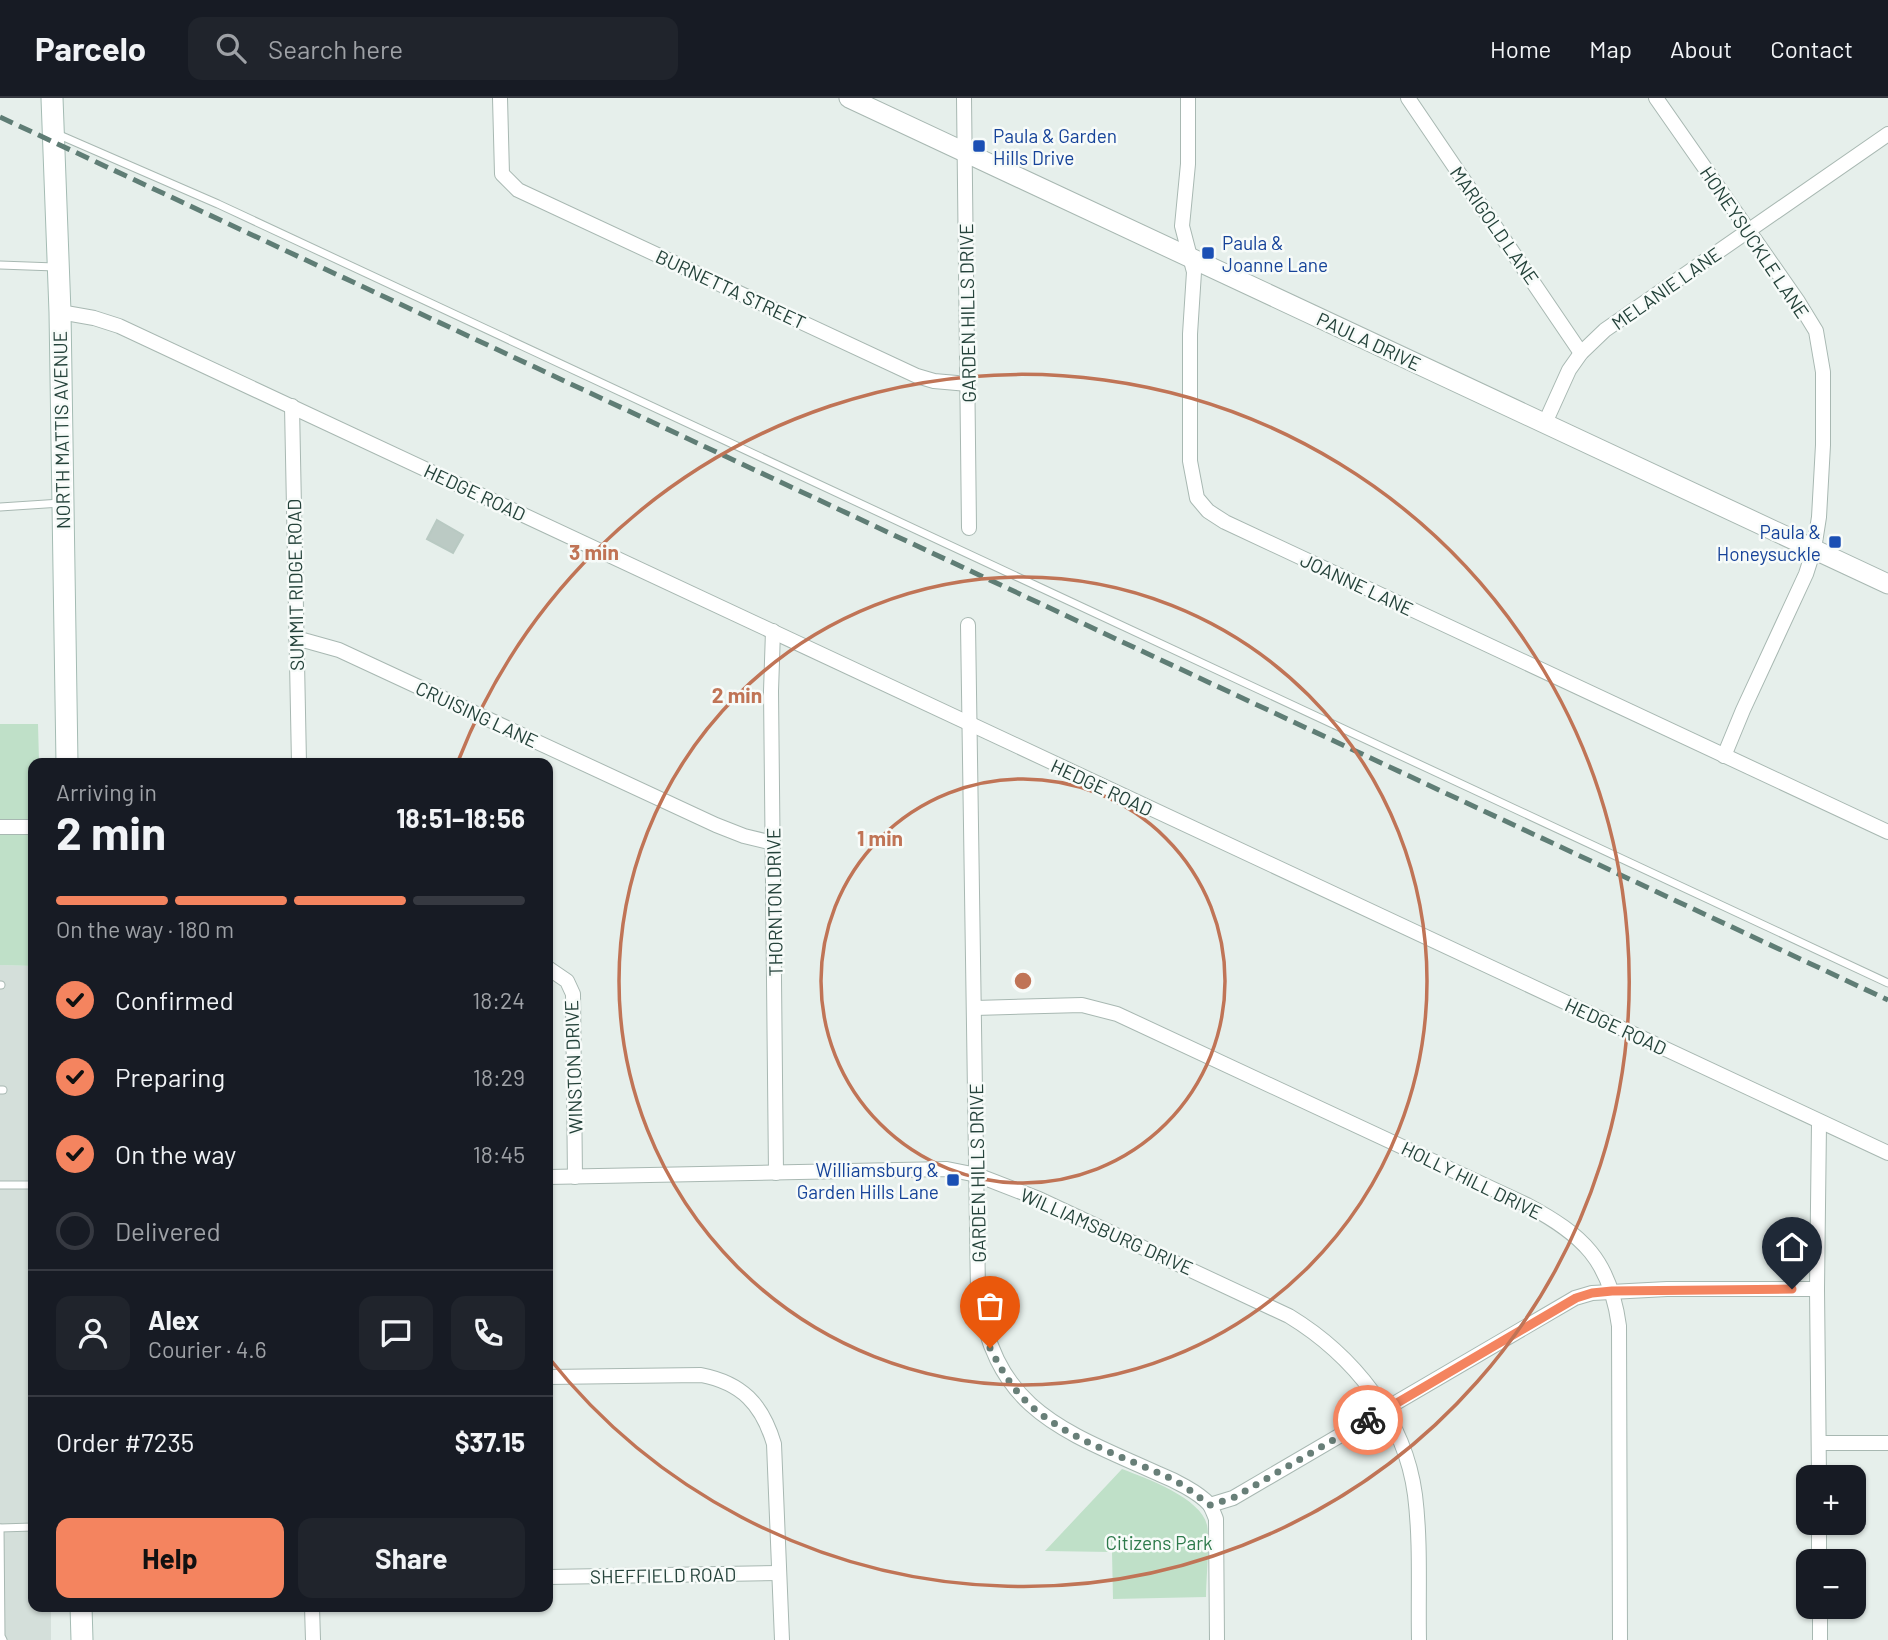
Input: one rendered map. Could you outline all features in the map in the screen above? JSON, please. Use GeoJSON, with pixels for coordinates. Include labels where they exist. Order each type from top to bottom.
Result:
{"type":"FeatureCollection","features":[{"type":"Feature","properties":{"kind":"main road","name":"NORTH MATTIS AVENUE"},"geometry":{"type":"LineString","coordinates":[[52,98],[60,312],[66,758]]}},
{"type":"Feature","properties":{"kind":"main road"},"geometry":{"type":"LineString","coordinates":[[81,1612],[82,1640]]}},
{"type":"Feature","properties":{"kind":"street","name":"BURNETTA STREET"},"geometry":{"type":"LineString","coordinates":[[500,98],[502,174],[518,190],[917,376],[934,381],[968,384]]}},
{"type":"Feature","properties":{"kind":"street","name":"PAULA DRIVE"},"geometry":{"type":"LineString","coordinates":[[849,98],[1888,584]]}},
{"type":"Feature","properties":{"kind":"street","name":"GARDEN HILLS DRIVE"},"geometry":{"type":"LineString","coordinates":[[964,98],[969,528]]}},
{"type":"Feature","properties":{"kind":"street","name":"JOANNE LANE"},"geometry":{"type":"LineString","coordinates":[[1188,98],[1188,164],[1182,226],[1194,272],[1190,334],[1189,461],[1197,498],[1208,511],[1226,522],[1888,832]]}},
{"type":"Feature","properties":{"kind":"street","name":"MARIGOLD LANE"},"geometry":{"type":"LineString","coordinates":[[1408,98],[1581,352]]}},
{"type":"Feature","properties":{"kind":"street","name":"HONEYSUCKLE LANE"},"geometry":{"type":"LineString","coordinates":[[1656,98],[1797,300],[1816,331],[1824,372],[1824,445],[1814,549],[1806,574],[1742,710],[1724,755]]}},
{"type":"Feature","properties":{"kind":"street","name":"MELANIE LANE"},"geometry":{"type":"LineString","coordinates":[[1545,424],[1569,370],[1581,352],[1605,330],[1888,134]]}},
{"type":"Feature","properties":{"kind":"street","name":"HEDGE ROAD"},"geometry":{"type":"LineString","coordinates":[[60,312],[119,326],[1888,1153]]}},
{"type":"Feature","properties":{"kind":"street","name":"SUMMIT RIDGE ROAD"},"geometry":{"type":"LineString","coordinates":[[292,406],[299,758]]}},
{"type":"Feature","properties":{"kind":"street","name":"GARDEN HILLS DRIVE"},"geometry":{"type":"LineString","coordinates":[[968,625],[978,1293],[982,1323],[990,1348],[1012,1386],[1029,1405],[1082,1439],[1177,1482],[1210,1505]]}},
{"type":"Feature","properties":{"kind":"street","name":"THORNTON DRIVE"},"geometry":{"type":"LineString","coordinates":[[772,631],[776,1173]]}},
{"type":"Feature","properties":{"kind":"street","name":"CRUISING LANE"},"geometry":{"type":"LineString","coordinates":[[296,638],[340,650],[716,825],[773,843]]}},
{"type":"Feature","properties":{"kind":"street"},"geometry":{"type":"LineString","coordinates":[[0,827],[28,827]]}},
{"type":"Feature","properties":{"kind":"street","name":"WINSTON DRIVE"},"geometry":{"type":"LineString","coordinates":[[553,972],[566,981],[573,994],[575,1177]]}},
{"type":"Feature","properties":{"kind":"street","name":"HOLLY HILL DRIVE"},"geometry":{"type":"LineString","coordinates":[[975,1008],[1082,1005],[1117,1014],[1527,1205],[1556,1220],[1575,1235],[1592,1252],[1605,1273],[1612,1291],[1619,1326],[1620,1640]]}},
{"type":"Feature","properties":{"kind":"street"},"geometry":{"type":"LineString","coordinates":[[1819,1123],[1819,1465]]}},
{"type":"Feature","properties":{"kind":"street","name":"WILLIAMSBURG DRIVE"},"geometry":{"type":"LineString","coordinates":[[553,1177],[947,1169],[977,1175],[1051,1205],[1289,1316],[1324,1339],[1348,1361],[1386,1411],[1408,1465],[1415,1492],[1418,1531],[1419,1640]]}},
{"type":"Feature","properties":{"kind":"street"},"geometry":{"type":"LineString","coordinates":[[1217,1640],[1216,1519],[1210,1505],[1233,1498],[1576,1298],[1612,1291],[1817,1289]]}},
{"type":"Feature","properties":{"kind":"street"},"geometry":{"type":"LineString","coordinates":[[553,1377],[701,1375],[721,1379],[739,1389],[761,1411],[775,1444],[782,1640]]}},
{"type":"Feature","properties":{"kind":"street"},"geometry":{"type":"LineString","coordinates":[[1819,1443],[1888,1443]]}},
{"type":"Feature","properties":{"kind":"street","name":"SHEFFIELD ROAD"},"geometry":{"type":"LineString","coordinates":[[553,1577],[779,1573]]}},
{"type":"Feature","properties":{"kind":"street"},"geometry":{"type":"LineString","coordinates":[[312,1612],[313,1640]]}},
{"type":"Feature","properties":{"kind":"street"},"geometry":{"type":"LineString","coordinates":[[1820,1619],[1820,1640]]}},
{"type":"Feature","properties":{"kind":"lane"},"geometry":{"type":"LineString","coordinates":[[53,132],[268,228],[1888,983]]}},
{"type":"Feature","properties":{"kind":"lane"},"geometry":{"type":"LineString","coordinates":[[0,265],[58,267]]}},
{"type":"Feature","properties":{"kind":"lane"},"geometry":{"type":"LineString","coordinates":[[0,507],[62,503]]}},
{"type":"Feature","properties":{"kind":"lane"},"geometry":{"type":"LineString","coordinates":[[0,1185],[28,1185]]}},
{"type":"Feature","properties":{"kind":"lane"},"geometry":{"type":"LineString","coordinates":[[3,1640],[0,1528],[28,1527]]}},
{"type":"Feature","properties":{"kind":"shaded area"},"geometry":{"type":"Polygon","coordinates":[[[0,965],[28,966],[28,1612],[51,1612],[51,1640],[0,1640],[0,965]]]}},
{"type":"Feature","properties":{"kind":"green space"},"geometry":{"type":"Polygon","coordinates":[[[0,724],[38,724],[39,758],[28,758],[28,966],[0,965],[0,724]]]}},
{"type":"Feature","properties":{"kind":"green space","name":"Citizens Park"},"geometry":{"type":"Polygon","coordinates":[[[1122,1469],[1171,1490],[1195,1506],[1203,1515],[1208,1532],[1206,1597],[1113,1599],[1112,1552],[1045,1551],[1122,1469]]]}},
{"type":"Feature","properties":{"kind":"building"},"geometry":{"type":"Polygon","coordinates":[[[437,520],[463,535],[453,553],[427,539],[437,520]]]}},
{"type":"Feature","properties":{"kind":"railway"},"geometry":{"type":"LineString","coordinates":[[0,117],[1888,1000]]}},
{"type":"Feature","properties":{"kind":"way so far"},"geometry":{"type":"LineString","coordinates":[[990,1348],[1012,1386],[1029,1405],[1047,1419],[1082,1439],[1177,1482],[1210,1505],[1233,1498],[1368,1420]]}},
{"type":"Feature","properties":{"kind":"place","name":"Paula & Garden Hills Drive"},"geometry":{"type":"Point","coordinates":[979,146]}},
{"type":"Feature","properties":{"kind":"place","name":"Paula & Joanne Lane"},"geometry":{"type":"Point","coordinates":[1208,253]}},
{"type":"Feature","properties":{"kind":"place","name":"Paula & Honeysuckle"},"geometry":{"type":"Point","coordinates":[1835,542]}},
{"type":"Feature","properties":{"kind":"place","name":"Williamsburg & Garden Hills Lane"},"geometry":{"type":"Point","coordinates":[953,1180]}},
{"type":"Feature","properties":{"kind":"route"},"geometry":{"type":"LineString","coordinates":[[1368,1420],[1576,1298],[1592,1293],[1667,1289],[1792,1289]]}}]}
